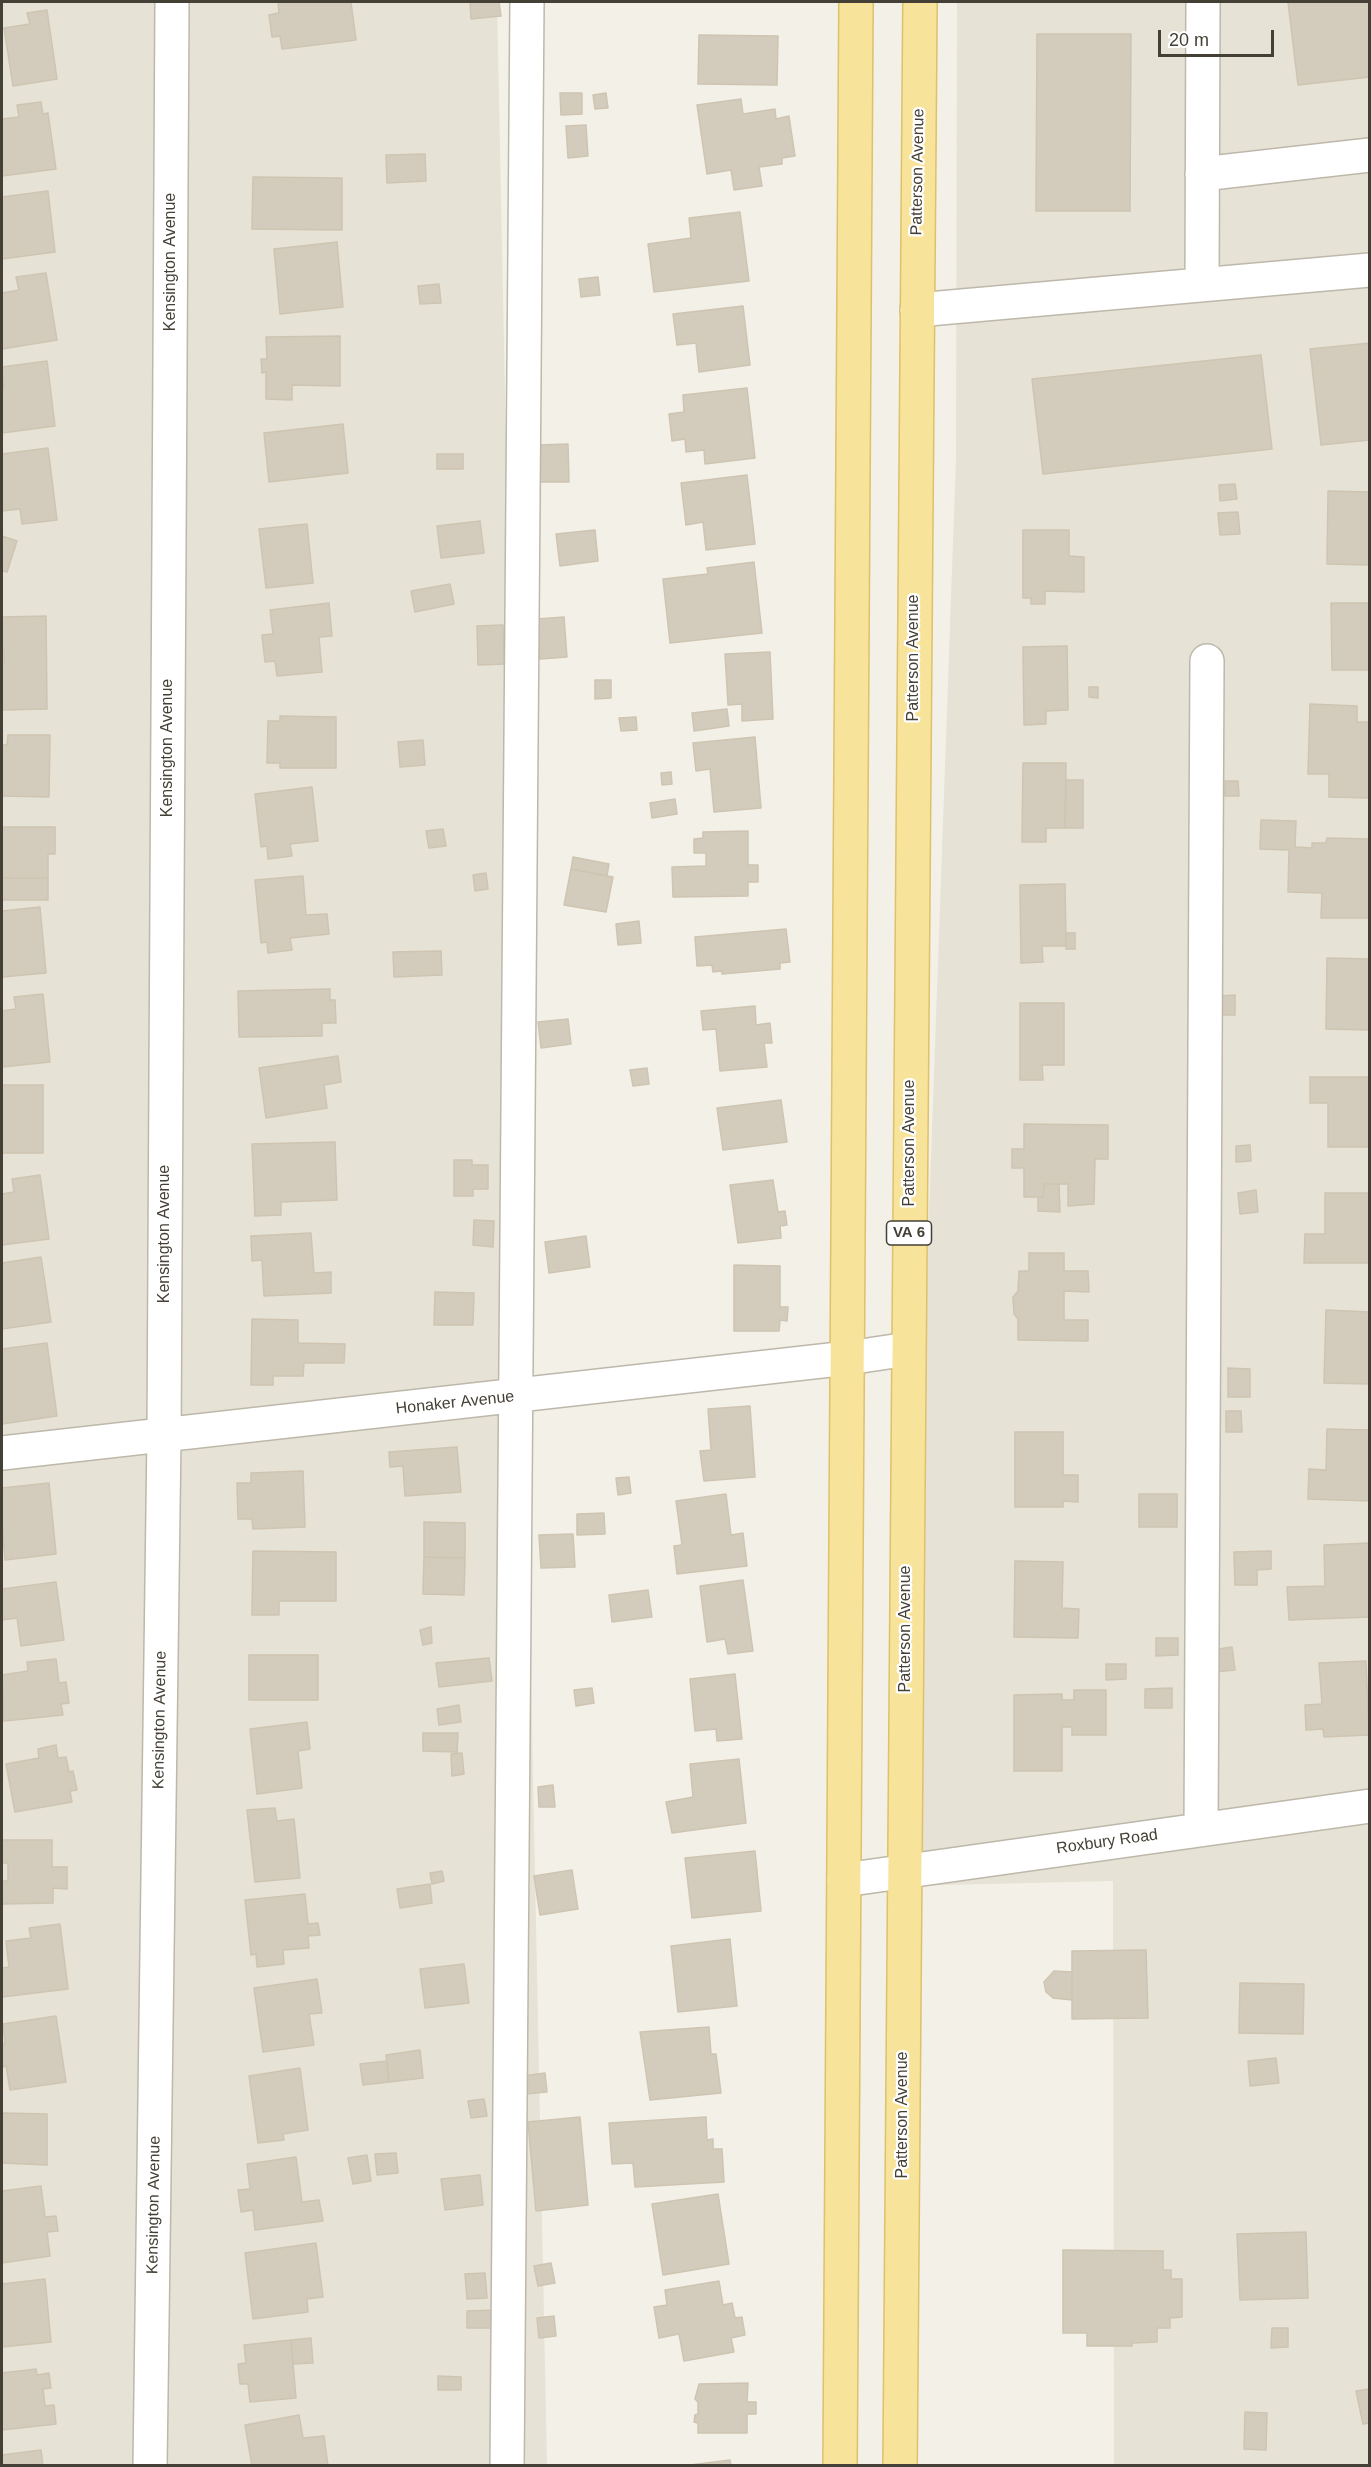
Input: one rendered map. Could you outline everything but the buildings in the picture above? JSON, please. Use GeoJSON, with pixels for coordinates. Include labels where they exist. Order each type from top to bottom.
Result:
{"type":"FeatureCollection","features":[{"type":"Feature","properties":{"kind":"main road"},"geometry":{"type":"LineString","coordinates":[[840,2466],[856,2]]}},
{"type":"Feature","properties":{"kind":"main road","name":"Patterson Avenue"},"geometry":{"type":"LineString","coordinates":[[900,2466],[920,2]]}},
{"type":"Feature","properties":{"kind":"street","name":"Kensington Avenue"},"geometry":{"type":"LineString","coordinates":[[150,2466],[164,1436],[172,2]]}},
{"type":"Feature","properties":{"kind":"street"},"geometry":{"type":"LineString","coordinates":[[507,2466],[527,2]]}},
{"type":"Feature","properties":{"kind":"street"},"geometry":{"type":"LineString","coordinates":[[1202,285],[1203,2]]}},
{"type":"Feature","properties":{"kind":"street"},"geometry":{"type":"LineString","coordinates":[[1202,174],[1370,155]]}},
{"type":"Feature","properties":{"kind":"street"},"geometry":{"type":"LineString","coordinates":[[917,310],[1370,270]]}},
{"type":"Feature","properties":{"kind":"street"},"geometry":{"type":"LineString","coordinates":[[1201,1829],[1207,661]]}},
{"type":"Feature","properties":{"kind":"street","name":"Honaker Avenue"},"geometry":{"type":"LineString","coordinates":[[2,1453],[848,1358],[908,1349]]}},
{"type":"Feature","properties":{"kind":"street","name":"Roxbury Road"},"geometry":{"type":"LineString","coordinates":[[844,1881],[905,1870],[1370,1806]]}},
{"type":"Feature","properties":{"kind":"shaded area"},"geometry":{"type":"Polygon","coordinates":[[[2,2],[497,2],[547,2465],[2,2466],[2,2]]]}},
{"type":"Feature","properties":{"kind":"shaded area"},"geometry":{"type":"Polygon","coordinates":[[[957,2],[1369,2],[1369,2465],[1114,2465],[1113,1881],[905,1886],[956,458],[957,2]]]}}]}
